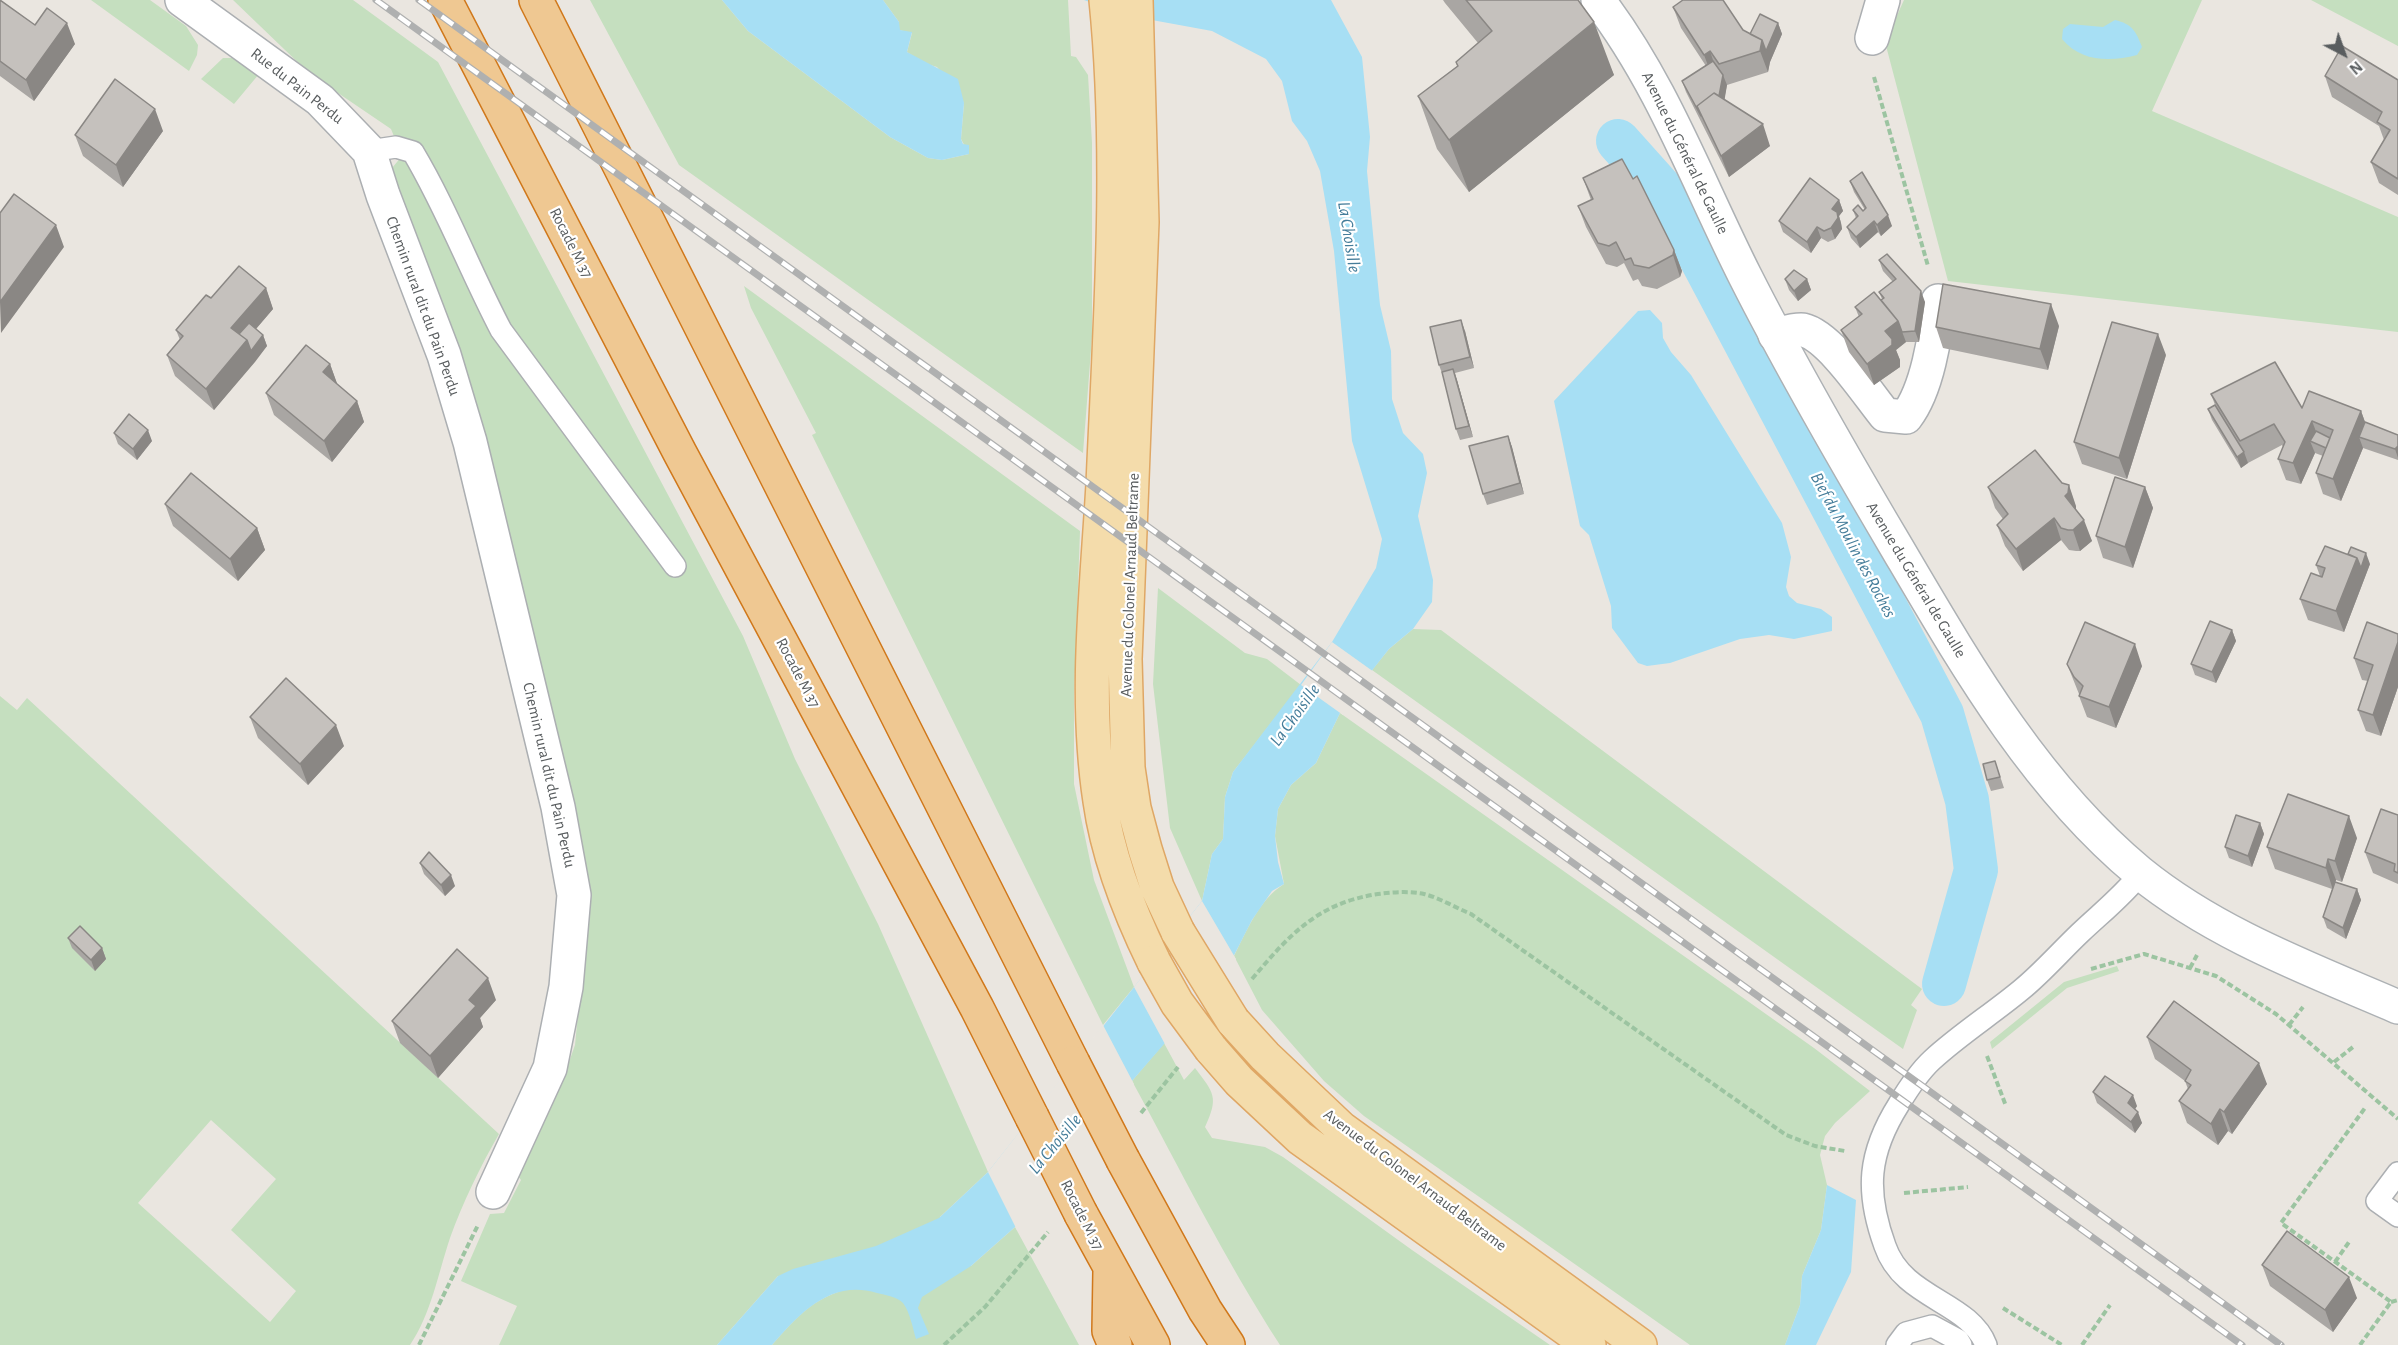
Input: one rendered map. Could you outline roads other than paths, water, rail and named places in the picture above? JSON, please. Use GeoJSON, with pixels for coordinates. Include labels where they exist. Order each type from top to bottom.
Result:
{"type":"FeatureCollection","features":[{"type":"Feature","properties":{"kind":"highway","name":"Rocade M 37"},"geometry":{"type":"LineString","coordinates":[[445,0],[680,453],[977,1008],[1110,1271],[1153,1345]]}},
{"type":"Feature","properties":{"kind":"highway"},"geometry":{"type":"LineString","coordinates":[[536,0],[1073,1063],[1123,1160],[1228,1345]]}},
{"type":"Feature","properties":{"kind":"highway"},"geometry":{"type":"LineString","coordinates":[[1110,1271],[1108,1331],[1115,1345]]}},
{"type":"Feature","properties":{"kind":"main road","name":"Avenue du Colonel Arnaud Beltrame"},"geometry":{"type":"LineString","coordinates":[[1106,0],[1113,150],[1107,382],[1094,647],[1096,763],[1100,802],[1115,868],[1136,926],[1177,1003],[1197,1055],[1239,1081],[1300,1138],[1589,1345]]}},
{"type":"Feature","properties":{"kind":"main road","name":"Avenue du Colonel Arnaud Beltrame"},"geometry":{"type":"LineString","coordinates":[[1136,0],[1142,222],[1125,659],[1128,768],[1134,808],[1157,887],[1178,932],[1233,1021],[1265,1056],[1341,1128],[1640,1345]]}},
{"type":"Feature","properties":{"kind":"street","name":"Rue du Pain Perdu"},"geometry":{"type":"LineString","coordinates":[[182,0],[320,100],[369,151],[383,195]]}},
{"type":"Feature","properties":{"kind":"street","name":"Avenue du Général de Gaulle"},"geometry":{"type":"LineString","coordinates":[[1599,0],[1652,82],[1775,335],[1959,654],[2038,766],[2079,814],[2141,873],[2216,924],[2289,960],[2398,1007]]}},
{"type":"Feature","properties":{"kind":"street"},"geometry":{"type":"LineString","coordinates":[[1872,38],[1883,0]]}},
{"type":"Feature","properties":{"kind":"street","name":"Chemin rural dit du Pain Perdu"},"geometry":{"type":"LineString","coordinates":[[383,195],[440,344],[470,442],[558,807],[574,895],[566,987],[550,1068],[493,1192]]}},
{"type":"Feature","properties":{"kind":"street"},"geometry":{"type":"LineString","coordinates":[[1775,335],[1801,329],[1812,333],[1833,352],[1885,415],[1906,417],[1917,403],[1937,325],[1938,301]]}},
{"type":"Feature","properties":{"kind":"lane"},"geometry":{"type":"LineString","coordinates":[[369,151],[396,147],[413,152],[439,196],[482,294],[501,330],[675,566]]}},
{"type":"Feature","properties":{"kind":"lane"},"geometry":{"type":"LineString","coordinates":[[1986,1345],[1981,1332],[1955,1311],[1904,1279],[1885,1248],[1874,1203],[1871,1177],[1881,1133],[1908,1090],[1931,1061],[2022,989],[2124,895],[2141,873]]}},
{"type":"Feature","properties":{"kind":"lane"},"geometry":{"type":"LineString","coordinates":[[2398,1173],[2377,1201],[2398,1216]]}},
{"type":"Feature","properties":{"kind":"lane"},"geometry":{"type":"LineString","coordinates":[[1897,1345],[1906,1333],[1932,1326],[1958,1340],[1961,1345]]}},
{"type":"Feature","properties":{"kind":"water"},"geometry":{"type":"Polygon","coordinates":[[[722,0],[883,0],[899,22],[900,30],[912,32],[907,52],[958,79],[964,103],[961,139],[963,144],[969,145],[969,154],[942,160],[928,158],[890,137],[748,31],[722,0]]]}},
{"type":"Feature","properties":{"kind":"water","name":"La Choisille"},"geometry":{"type":"Polygon","coordinates":[[[1084,0],[1331,0],[1362,57],[1370,137],[1367,171],[1380,305],[1391,351],[1392,399],[1403,433],[1423,454],[1427,473],[1418,516],[1433,580],[1432,602],[1413,629],[1389,649],[1340,713],[1316,763],[1291,785],[1278,809],[1275,836],[1278,862],[1284,884],[1272,891],[1252,920],[1224,975],[1132,1081],[1053,1185],[1015,1227],[971,1266],[922,1297],[918,1308],[929,1334],[916,1339],[908,1311],[901,1301],[887,1295],[860,1290],[831,1295],[818,1302],[794,1321],[772,1345],[717,1345],[778,1276],[793,1269],[876,1246],[939,1218],[988,1172],[1202,901],[1212,854],[1223,839],[1225,797],[1233,772],[1332,642],[1376,568],[1382,539],[1352,441],[1334,251],[1320,171],[1307,141],[1292,121],[1282,81],[1266,59],[1212,31],[1130,16],[1084,0]]]}},
{"type":"Feature","properties":{"kind":"water"},"geometry":{"type":"Polygon","coordinates":[[[2115,20],[2126,24],[2135,32],[2142,47],[2137,55],[2117,59],[2096,58],[2078,52],[2062,39],[2063,29],[2070,24],[2103,27],[2115,20]]]}},
{"type":"Feature","properties":{"kind":"water"},"geometry":{"type":"Polygon","coordinates":[[[1650,310],[1662,323],[1663,338],[1671,352],[1691,375],[1782,523],[1791,557],[1786,587],[1789,596],[1797,603],[1821,609],[1832,617],[1832,631],[1794,639],[1769,635],[1740,639],[1670,663],[1647,666],[1638,663],[1612,628],[1611,606],[1589,535],[1580,526],[1554,401],[1638,311],[1650,310]]]}},
{"type":"Feature","properties":{"kind":"water"},"geometry":{"type":"Polygon","coordinates":[[[1827,1185],[1856,1200],[1851,1272],[1816,1345],[1785,1345],[1800,1305],[1802,1276],[1821,1230],[1827,1185]]]}},
{"type":"Feature","properties":{"kind":"waterway","name":"Bief du Moulin des Roches"},"geometry":{"type":"LineString","coordinates":[[1618,141],[1669,198],[1942,714],[1967,800],[1976,870],[1944,984]]}},
{"type":"Feature","properties":{"kind":"railway"},"geometry":{"type":"LineString","coordinates":[[376,0],[2242,1345]]}},
{"type":"Feature","properties":{"kind":"railway"},"geometry":{"type":"LineString","coordinates":[[419,0],[2281,1345]]}}]}
